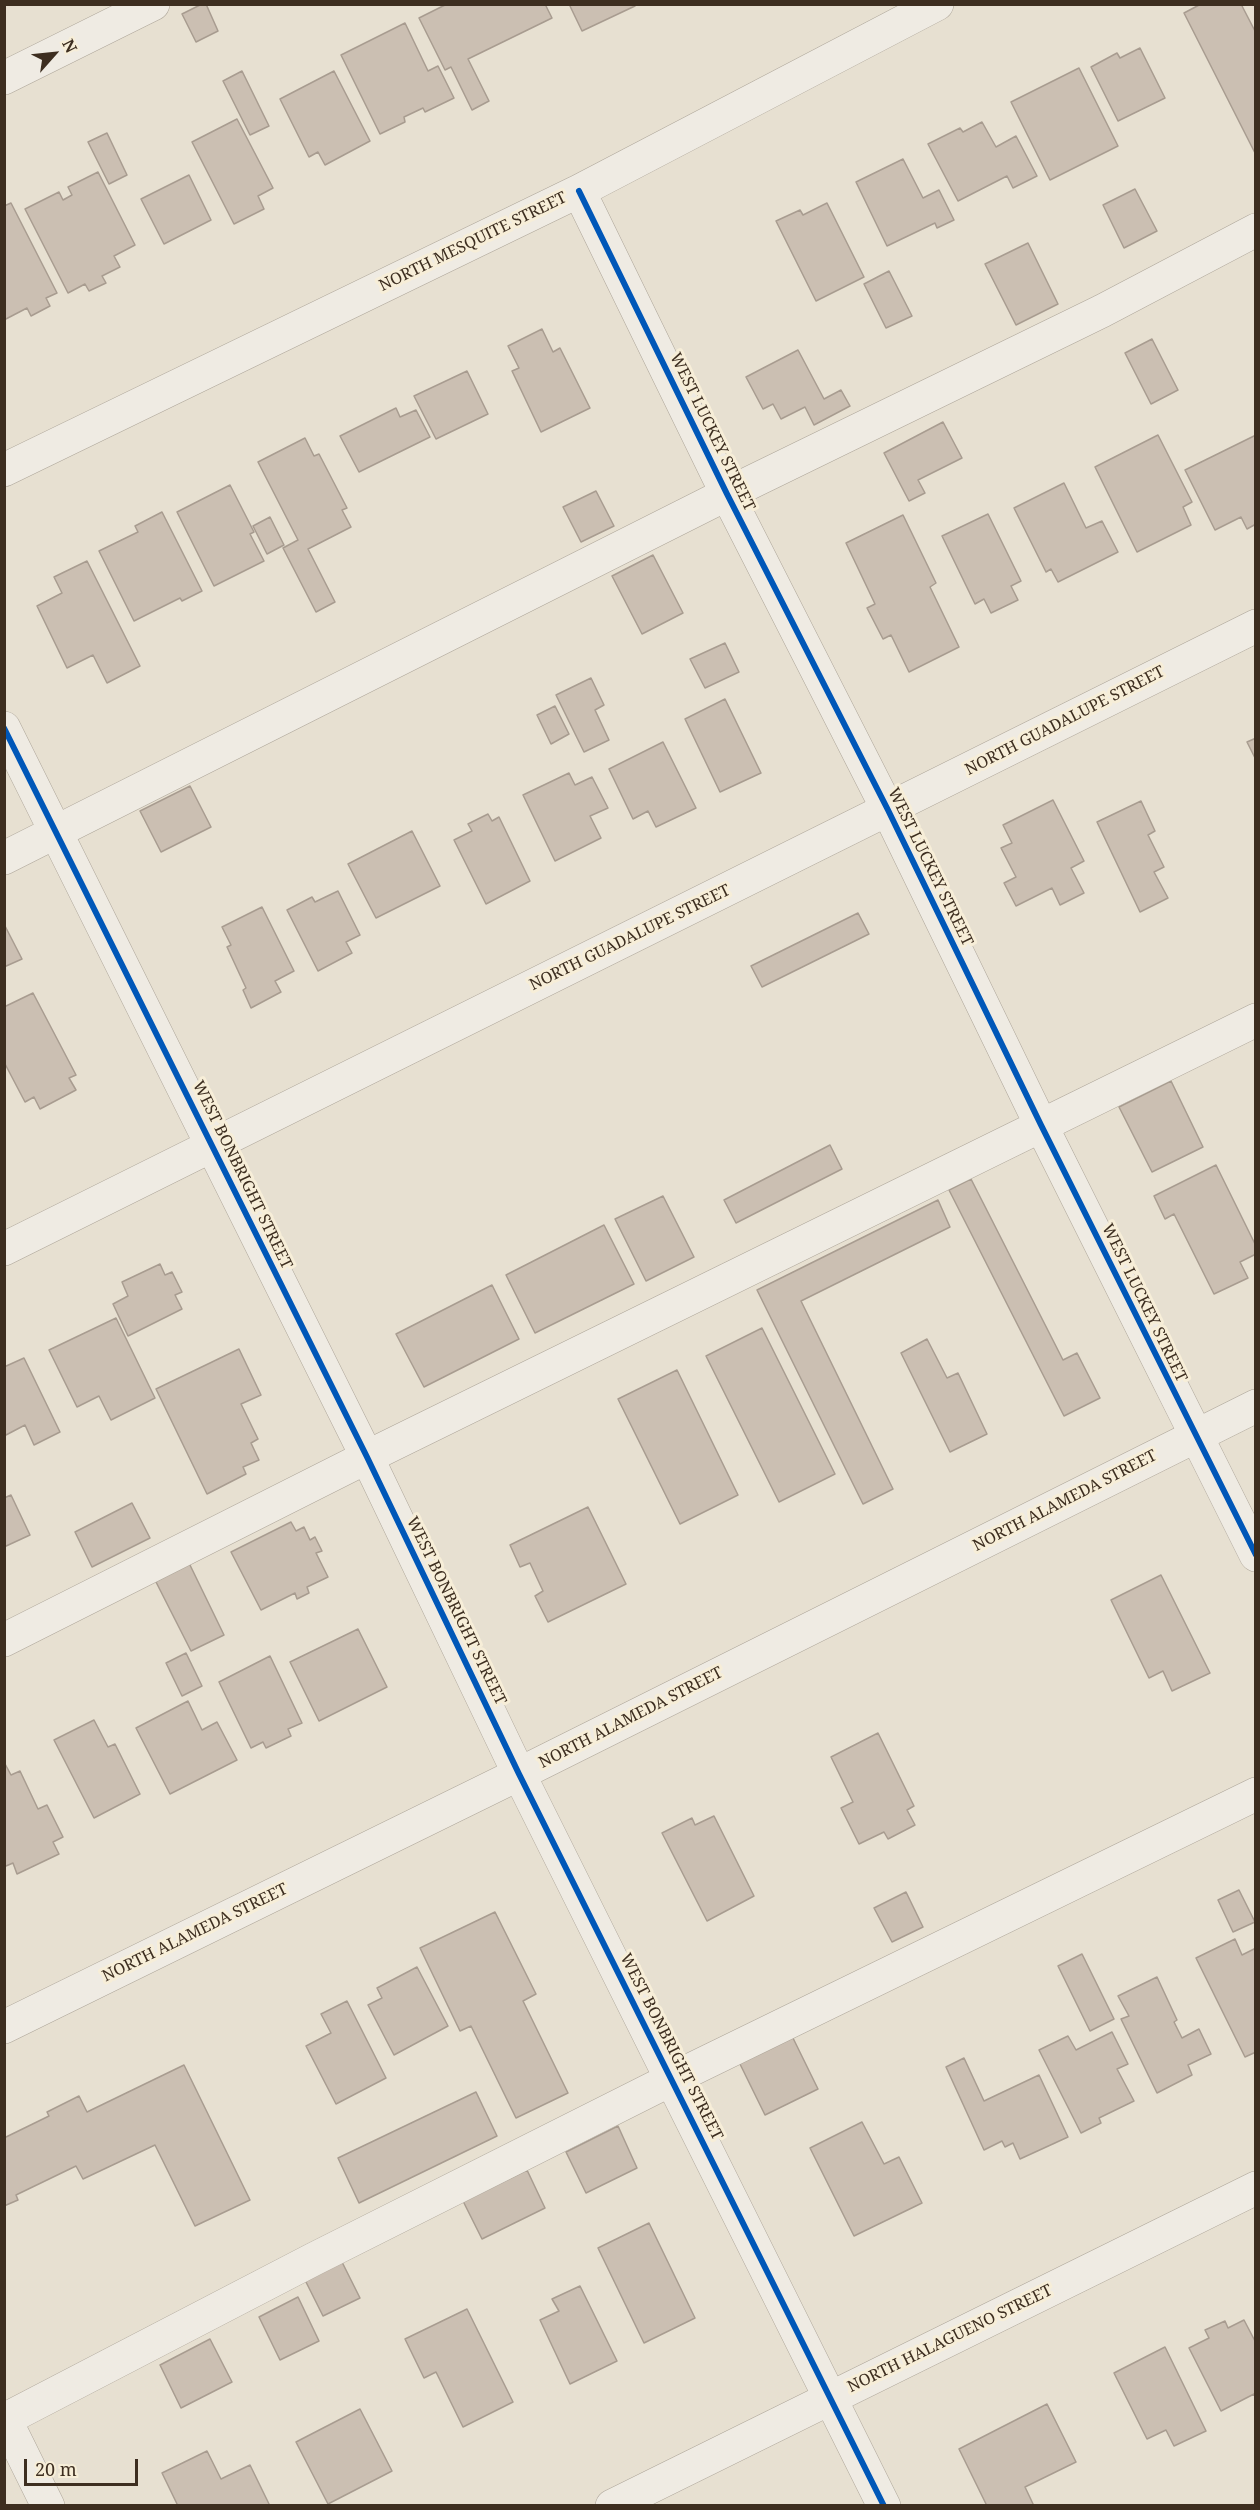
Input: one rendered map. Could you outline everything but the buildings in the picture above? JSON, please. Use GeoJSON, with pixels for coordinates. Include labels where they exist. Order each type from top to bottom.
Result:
{"type":"FeatureCollection","features":[{"type":"Feature","properties":{"kind":"street"},"geometry":{"type":"LineString","coordinates":[[4,78],[153,4]]}},
{"type":"Feature","properties":{"kind":"street","name":"NORTH MESQUITE STREET"},"geometry":{"type":"LineString","coordinates":[[4,470],[579,190],[938,4]]}},
{"type":"Feature","properties":{"kind":"street","name":"WEST LUCKEY STREET"},"geometry":{"type":"LineString","coordinates":[[579,190],[727,494],[888,810],[1041,1125],[1256,1555]]}},
{"type":"Feature","properties":{"kind":"street"},"geometry":{"type":"LineString","coordinates":[[4,858],[727,494],[1102,311],[1256,230]]}},
{"type":"Feature","properties":{"kind":"street","name":"NORTH GUADALUPE STREET"},"geometry":{"type":"LineString","coordinates":[[4,1248],[1256,626]]}},
{"type":"Feature","properties":{"kind":"street","name":"WEST BONBRIGHT STREET"},"geometry":{"type":"LineString","coordinates":[[4,728],[367,1458],[519,1774],[884,2505]]}},
{"type":"Feature","properties":{"kind":"street"},"geometry":{"type":"LineString","coordinates":[[4,1640],[367,1458],[1256,1020]]}},
{"type":"Feature","properties":{"kind":"street","name":"NORTH ALAMEDA STREET"},"geometry":{"type":"LineString","coordinates":[[4,2027],[519,1774],[1256,1406]]}},
{"type":"Feature","properties":{"kind":"street"},"geometry":{"type":"LineString","coordinates":[[48,2505],[5,2418],[672,2079],[1256,1794]]}},
{"type":"Feature","properties":{"kind":"street","name":"NORTH HALAGUENO STREET"},"geometry":{"type":"LineString","coordinates":[[612,2505],[1256,2188]]}},
{"type":"Feature","properties":{"kind":"cycle path"},"geometry":{"type":"LineString","coordinates":[[579,191],[727,494],[888,810],[1041,1125],[1256,1555]]}},
{"type":"Feature","properties":{"kind":"cycle path"},"geometry":{"type":"LineString","coordinates":[[4,728],[367,1457],[519,1774],[884,2506]]}}]}
